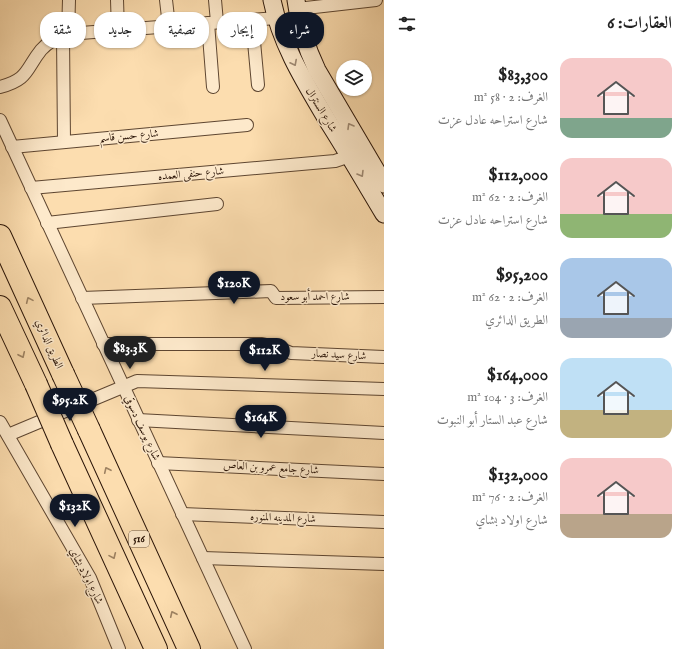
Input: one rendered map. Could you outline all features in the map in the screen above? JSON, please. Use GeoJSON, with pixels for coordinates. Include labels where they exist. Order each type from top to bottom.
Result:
{"type":"FeatureCollection","features":[{"type":"Feature","properties":{"kind":"highway","name":"الطريق الدائري"},"geometry":{"type":"LineString","coordinates":[[0,236],[189,649]]}},
{"type":"Feature","properties":{"kind":"highway"},"geometry":{"type":"LineString","coordinates":[[0,307],[156,649]]}},
{"type":"Feature","properties":{"kind":"street"},"geometry":{"type":"LineString","coordinates":[[68,12],[69,0]]}},
{"type":"Feature","properties":{"kind":"street"},"geometry":{"type":"LineString","coordinates":[[118,0],[118,12]]}},
{"type":"Feature","properties":{"kind":"street"},"geometry":{"type":"LineString","coordinates":[[166,0],[167,12]]}},
{"type":"Feature","properties":{"kind":"street"},"geometry":{"type":"LineString","coordinates":[[213,87],[213,23],[215,0]]}},
{"type":"Feature","properties":{"kind":"street","name":"شارع السنترال"},"geometry":{"type":"LineString","coordinates":[[272,0],[275,12]]}},
{"type":"Feature","properties":{"kind":"street"},"geometry":{"type":"LineString","coordinates":[[297,5],[376,0]]}},
{"type":"Feature","properties":{"kind":"street"},"geometry":{"type":"LineString","coordinates":[[209,23],[217,23]]}},
{"type":"Feature","properties":{"kind":"street"},"geometry":{"type":"LineString","coordinates":[[0,87],[17,80],[26,74],[42,48]]}},
{"type":"Feature","properties":{"kind":"street"},"geometry":{"type":"LineString","coordinates":[[64,142],[66,48]]}},
{"type":"Feature","properties":{"kind":"street"},"geometry":{"type":"LineString","coordinates":[[255,48],[258,85]]}},
{"type":"Feature","properties":{"kind":"street","name":"شارع السنترال"},"geometry":{"type":"LineString","coordinates":[[288,48],[303,80],[384,214]]}},
{"type":"Feature","properties":{"kind":"street","name":"شارع السنترال"},"geometry":{"type":"LineString","coordinates":[[308,48],[317,70],[382,177]]}},
{"type":"Feature","properties":{"kind":"street","name":"شارع يوسف دسوقي"},"geometry":{"type":"LineString","coordinates":[[0,120],[245,649]]}},
{"type":"Feature","properties":{"kind":"street","name":"شارع حسن قاسم"},"geometry":{"type":"LineString","coordinates":[[12,147],[247,126]]}},
{"type":"Feature","properties":{"kind":"street","name":"شارع حنفى العمده"},"geometry":{"type":"LineString","coordinates":[[31,188],[335,161],[350,156]]}},
{"type":"Feature","properties":{"kind":"street"},"geometry":{"type":"LineString","coordinates":[[47,223],[218,204]]}},
{"type":"Feature","properties":{"kind":"street","name":"شارع احمد أبو سعود"},"geometry":{"type":"LineString","coordinates":[[82,298],[271,291],[276,298],[384,297]]}},
{"type":"Feature","properties":{"kind":"street","name":"شارع سيد نصار"},"geometry":{"type":"LineString","coordinates":[[103,344],[262,344],[292,353],[384,357]]}},
{"type":"Feature","properties":{"kind":"street"},"geometry":{"type":"LineString","coordinates":[[8,435],[123,387],[145,380],[384,389]]}},
{"type":"Feature","properties":{"kind":"street"},"geometry":{"type":"LineString","coordinates":[[138,420],[384,433]]}},
{"type":"Feature","properties":{"kind":"street","name":"شارع اولاد بشاي"},"geometry":{"type":"LineString","coordinates":[[0,422],[90,578],[119,649]]}},
{"type":"Feature","properties":{"kind":"street","name":"شارع جامع عمرو بن العاص"},"geometry":{"type":"LineString","coordinates":[[158,463],[384,474]]}},
{"type":"Feature","properties":{"kind":"street","name":"شارع المدينه المنوره"},"geometry":{"type":"LineString","coordinates":[[182,514],[384,522]]}},
{"type":"Feature","properties":{"kind":"street"},"geometry":{"type":"LineString","coordinates":[[203,558],[384,564]]}}]}
